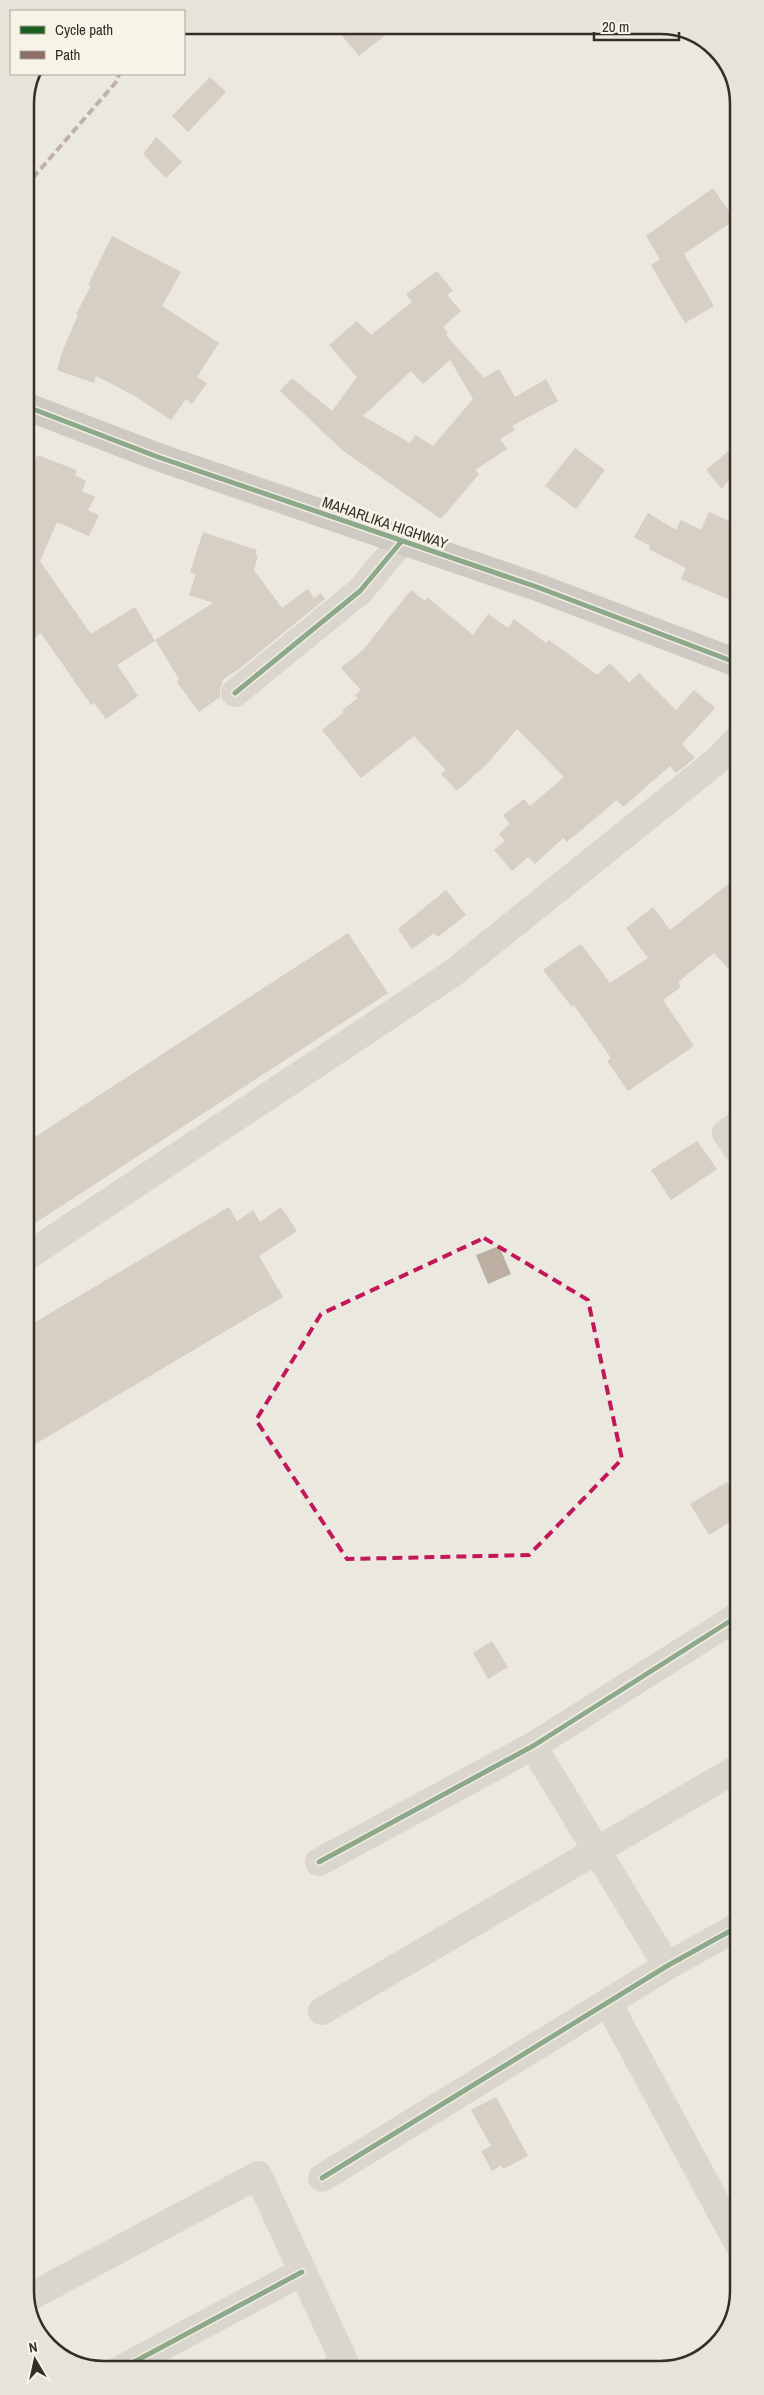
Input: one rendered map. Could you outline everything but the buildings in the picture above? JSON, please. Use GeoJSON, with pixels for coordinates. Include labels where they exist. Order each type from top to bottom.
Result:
{"type":"FeatureCollection","features":[{"type":"Feature","properties":{"kind":"highway","name":"MAHARLIKA HIGHWAY"},"geometry":{"type":"LineString","coordinates":[[34,409],[158,457],[536,587],[730,660]]}},
{"type":"Feature","properties":{"kind":"street"},"geometry":{"type":"LineString","coordinates":[[236,693],[360,591],[401,542]]}},
{"type":"Feature","properties":{"kind":"street"},"geometry":{"type":"LineString","coordinates":[[34,1252],[453,973],[719,759],[730,747]]}},
{"type":"Feature","properties":{"kind":"street"},"geometry":{"type":"LineString","coordinates":[[319,1862],[533,1746],[730,1621]]}},
{"type":"Feature","properties":{"kind":"street"},"geometry":{"type":"LineString","coordinates":[[533,1746],[666,1966]]}},
{"type":"Feature","properties":{"kind":"street"},"geometry":{"type":"LineString","coordinates":[[322,2011],[730,1773]]}},
{"type":"Feature","properties":{"kind":"street"},"geometry":{"type":"LineString","coordinates":[[322,2178],[666,1966],[730,1931]]}},
{"type":"Feature","properties":{"kind":"street"},"geometry":{"type":"LineString","coordinates":[[608,2003],[730,2228]]}},
{"type":"Feature","properties":{"kind":"street"},"geometry":{"type":"LineString","coordinates":[[34,2295],[258,2174],[344,2361]]}},
{"type":"Feature","properties":{"kind":"street"},"geometry":{"type":"LineString","coordinates":[[136,2361],[302,2272]]}},
{"type":"Feature","properties":{"kind":"highlighted area"},"geometry":{"type":"Polygon","coordinates":[[[484,1238],[588,1300],[622,1459],[529,1555],[347,1559],[256,1420],[321,1314],[484,1238]]]}},
{"type":"Feature","properties":{"kind":"marked path"},"geometry":{"type":"LineString","coordinates":[[34,177],[117,81],[119,75]]}},
{"type":"Feature","properties":{"kind":"cycle path"},"geometry":{"type":"LineString","coordinates":[[34,409],[158,457],[537,587],[730,660]]}},
{"type":"Feature","properties":{"kind":"cycle path"},"geometry":{"type":"LineString","coordinates":[[235,693],[360,591],[401,542]]}},
{"type":"Feature","properties":{"kind":"cycle path"},"geometry":{"type":"LineString","coordinates":[[319,1862],[533,1746],[730,1621]]}},
{"type":"Feature","properties":{"kind":"cycle path"},"geometry":{"type":"LineString","coordinates":[[322,2178],[667,1966],[730,1931]]}},
{"type":"Feature","properties":{"kind":"cycle path"},"geometry":{"type":"LineString","coordinates":[[136,2361],[302,2272]]}}]}
